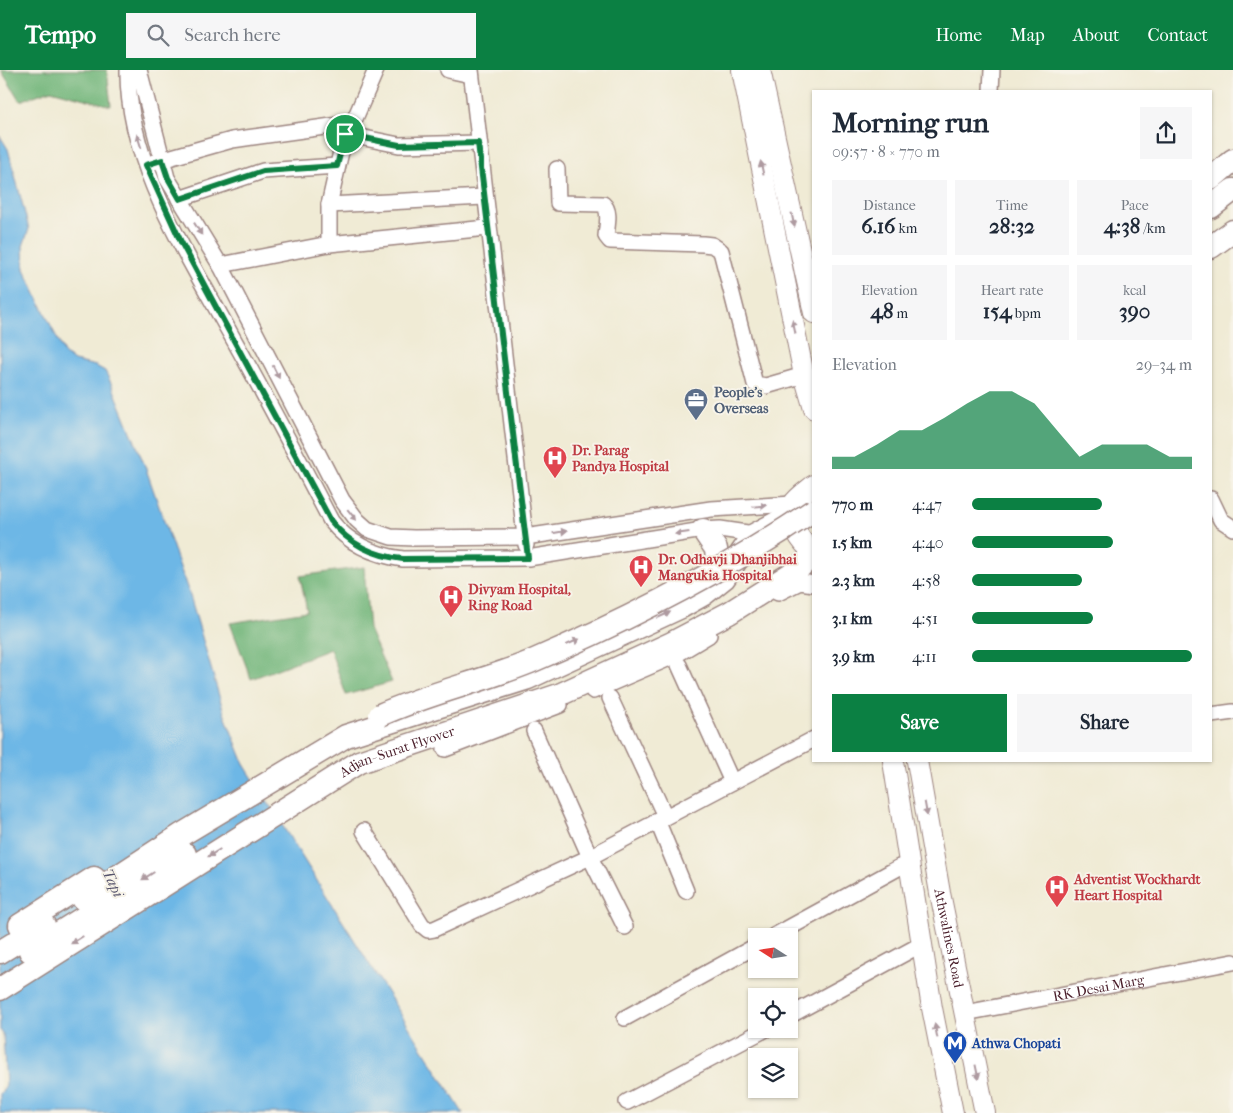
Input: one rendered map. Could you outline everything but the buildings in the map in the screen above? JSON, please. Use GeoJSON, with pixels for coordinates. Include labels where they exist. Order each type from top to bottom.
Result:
{"type":"FeatureCollection","features":[{"type":"Feature","properties":{"kind":"highway"},"geometry":{"type":"LineString","coordinates":[[1212,178],[1233,160]]}},
{"type":"Feature","properties":{"kind":"highway"},"geometry":{"type":"LineString","coordinates":[[1212,206],[1233,190]]}},
{"type":"Feature","properties":{"kind":"highway"},"geometry":{"type":"LineString","coordinates":[[1212,216],[1233,201]]}},
{"type":"Feature","properties":{"kind":"highway"},"geometry":{"type":"LineString","coordinates":[[1212,246],[1233,231]]}},
{"type":"Feature","properties":{"kind":"highway"},"geometry":{"type":"LineString","coordinates":[[0,971],[339,750],[357,732],[528,678],[587,652],[704,594],[724,578],[754,535],[799,510]]}},
{"type":"Feature","properties":{"kind":"highway"},"geometry":{"type":"LineString","coordinates":[[0,938],[322,733],[486,678],[529,662],[582,638],[688,586],[778,534],[799,510]]}},
{"type":"Feature","properties":{"kind":"highway"},"geometry":{"type":"LineString","coordinates":[[703,530],[716,549],[718,560],[714,582],[704,594]]}},
{"type":"Feature","properties":{"kind":"highway"},"geometry":{"type":"LineString","coordinates":[[0,952],[181,835],[339,750],[351,752],[552,687],[596,663],[700,615],[780,570],[808,547]]}},
{"type":"Feature","properties":{"kind":"highway","name":"Adjan- Surat Flyover"},"geometry":{"type":"LineString","coordinates":[[0,989],[359,762],[559,695],[663,648],[729,612],[797,570],[808,547]]}},
{"type":"Feature","properties":{"kind":"main road"},"geometry":{"type":"LineString","coordinates":[[742,70],[804,376],[812,402]]}},
{"type":"Feature","properties":{"kind":"main road"},"geometry":{"type":"LineString","coordinates":[[760,70],[812,304]]}},
{"type":"Feature","properties":{"kind":"main road"},"geometry":{"type":"LineString","coordinates":[[808,547],[799,510],[812,488]]}},
{"type":"Feature","properties":{"kind":"main road","name":"Athwalines Road"},"geometry":{"type":"LineString","coordinates":[[893,762],[922,944],[953,1113]]}},
{"type":"Feature","properties":{"kind":"main road","name":"Athwalines Road"},"geometry":{"type":"LineString","coordinates":[[917,762],[985,1113]]}},
{"type":"Feature","properties":{"kind":"street"},"geometry":{"type":"LineString","coordinates":[[128,70],[134,128],[146,165],[181,242],[331,521],[342,535],[382,556],[403,559],[528,558],[703,530],[720,529],[808,547]]}},
{"type":"Feature","properties":{"kind":"street"},"geometry":{"type":"LineString","coordinates":[[139,70],[168,178],[221,265],[342,500],[357,520],[367,529],[391,537],[525,537],[712,509],[799,510]]}},
{"type":"Feature","properties":{"kind":"street"},"geometry":{"type":"LineString","coordinates":[[329,244],[329,205],[337,166],[349,129],[376,70]]}},
{"type":"Feature","properties":{"kind":"street"},"geometry":{"type":"LineString","coordinates":[[448,70],[471,73],[487,228],[528,558]]}},
{"type":"Feature","properties":{"kind":"street"},"geometry":{"type":"LineString","coordinates":[[991,90],[992,70]]}},
{"type":"Feature","properties":{"kind":"street"},"geometry":{"type":"LineString","coordinates":[[146,165],[232,140],[349,129],[399,145],[478,143]]}},
{"type":"Feature","properties":{"kind":"street"},"geometry":{"type":"LineString","coordinates":[[180,199],[263,171],[337,166]]}},
{"type":"Feature","properties":{"kind":"street"},"geometry":{"type":"LineString","coordinates":[[557,169],[556,200],[558,203],[602,204],[608,213],[606,236],[610,241],[703,244],[720,250],[752,379],[755,384],[766,386],[804,376]]}},
{"type":"Feature","properties":{"kind":"street"},"geometry":{"type":"LineString","coordinates":[[329,205],[484,196]]}},
{"type":"Feature","properties":{"kind":"street"},"geometry":{"type":"LineString","coordinates":[[221,265],[329,244],[487,228]]}},
{"type":"Feature","properties":{"kind":"street"},"geometry":{"type":"LineString","coordinates":[[1212,501],[1222,524]]}},
{"type":"Feature","properties":{"kind":"street"},"geometry":{"type":"LineString","coordinates":[[445,749],[521,721],[674,656],[792,585],[800,582],[812,584]]}},
{"type":"Feature","properties":{"kind":"street"},"geometry":{"type":"LineString","coordinates":[[679,665],[732,782]]}},
{"type":"Feature","properties":{"kind":"street"},"geometry":{"type":"LineString","coordinates":[[610,698],[661,818],[686,891]]}},
{"type":"Feature","properties":{"kind":"street"},"geometry":{"type":"LineString","coordinates":[[1212,716],[1233,712]]}},
{"type":"Feature","properties":{"kind":"street"},"geometry":{"type":"LineString","coordinates":[[534,731],[590,857],[625,927]]}},
{"type":"Feature","properties":{"kind":"street"},"geometry":{"type":"LineString","coordinates":[[364,830],[422,925],[428,930],[590,857],[812,740]]}},
{"type":"Feature","properties":{"kind":"street"},"geometry":{"type":"LineString","coordinates":[[789,928],[909,862]]}},
{"type":"Feature","properties":{"kind":"street"},"geometry":{"type":"LineString","coordinates":[[798,1011],[922,944]]}},
{"type":"Feature","properties":{"kind":"street"},"geometry":{"type":"LineString","coordinates":[[625,1018],[748,950]]}},
{"type":"Feature","properties":{"kind":"street","name":"RK Desai Marg"},"geometry":{"type":"LineString","coordinates":[[965,1013],[1233,962]]}},
{"type":"Feature","properties":{"kind":"street"},"geometry":{"type":"LineString","coordinates":[[627,1102],[749,1038]]}},
{"type":"Feature","properties":{"kind":"green space"},"geometry":{"type":"Polygon","coordinates":[[[1,70],[107,70],[111,106],[51,90],[20,101],[1,70]]]}},
{"type":"Feature","properties":{"kind":"green space"},"geometry":{"type":"Polygon","coordinates":[[[364,567],[369,629],[392,682],[346,695],[330,649],[251,679],[230,623],[307,611],[300,576],[364,567]]]}},
{"type":"Feature","properties":{"kind":"water","name":"Tapi"},"geometry":{"type":"Polygon","coordinates":[[[0,136],[8,149],[29,229],[23,246],[24,269],[64,353],[74,361],[96,366],[105,371],[112,385],[145,466],[191,599],[224,713],[245,766],[463,1113],[0,1113],[0,1094],[6,1086],[3,1034],[0,1030],[0,136]]]}},
{"type":"Feature","properties":{"kind":"place","name":"People's Overseas"},"geometry":{"type":"Point","coordinates":[696,421]}},
{"type":"Feature","properties":{"kind":"place","name":"Dr. Parag Pandya Hospital"},"geometry":{"type":"Point","coordinates":[555,479]}},
{"type":"Feature","properties":{"kind":"place","name":"Dr. Odhavji Dhanjibhai Mangukia Hospital"},"geometry":{"type":"Point","coordinates":[641,588]}},
{"type":"Feature","properties":{"kind":"place","name":"Divyam Hospital, Ring Road"},"geometry":{"type":"Point","coordinates":[451,618]}},
{"type":"Feature","properties":{"kind":"place","name":"Adventist Wockhardt Heart Hospital"},"geometry":{"type":"Point","coordinates":[1057,908]}},
{"type":"Feature","properties":{"kind":"place","name":"Athwa Chopati"},"geometry":{"type":"Point","coordinates":[955,1064]}},
{"type":"Feature","properties":{"kind":"route"},"geometry":{"type":"LineString","coordinates":[[345,134],[399,145],[478,143],[528,558],[403,559],[382,556],[363,548],[342,535],[331,521],[181,242],[146,165],[162,160],[172,187],[180,199],[263,171],[337,166],[345,134]]}}]}
